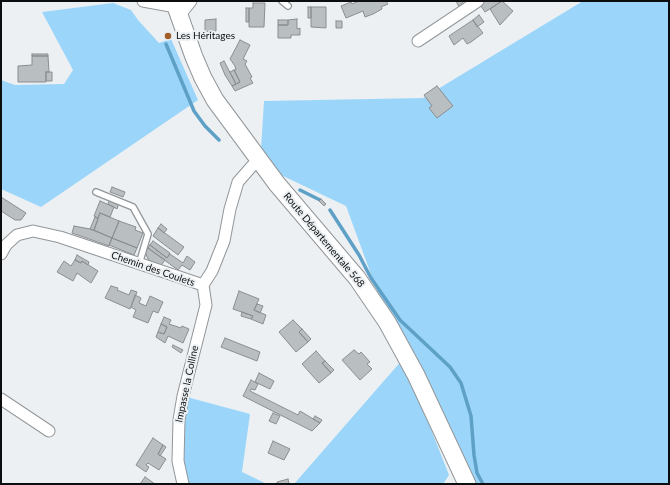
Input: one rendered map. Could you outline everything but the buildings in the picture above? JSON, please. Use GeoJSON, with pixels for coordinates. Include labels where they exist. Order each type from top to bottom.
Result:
{"type":"FeatureCollection","features":[{"type":"Feature","properties":{"kind":"main road","name":"Route Départementale 568"},"geometry":{"type":"LineString","coordinates":[[180,6],[197,64],[215,100],[259,161],[357,278],[388,322],[416,375],[467,484]]}},
{"type":"Feature","properties":{"kind":"street"},"geometry":{"type":"LineString","coordinates":[[143,1],[180,6]]}},
{"type":"Feature","properties":{"kind":"street"},"geometry":{"type":"LineString","coordinates":[[418,41],[478,1]]}},
{"type":"Feature","properties":{"kind":"street","name":"Chemin des Coulets"},"geometry":{"type":"LineString","coordinates":[[1,254],[6,246],[17,235],[33,231],[60,237],[203,286],[212,271],[224,241],[230,209],[238,182],[252,166],[259,161]]}},
{"type":"Feature","properties":{"kind":"street","name":"Impasse la Colline"},"geometry":{"type":"LineString","coordinates":[[183,484],[178,461],[179,420],[183,396],[206,305],[203,286]]}},
{"type":"Feature","properties":{"kind":"street"},"geometry":{"type":"LineString","coordinates":[[1,399],[49,431]]}},
{"type":"Feature","properties":{"kind":"lane"},"geometry":{"type":"LineString","coordinates":[[282,1],[288,6]]}},
{"type":"Feature","properties":{"kind":"lane"},"geometry":{"type":"LineString","coordinates":[[96,192],[133,207],[148,234],[138,264]]}},
{"type":"Feature","properties":{"kind":"shaded area"},"geometry":{"type":"Polygon","coordinates":[[[583,1],[669,1],[669,484],[472,484],[405,363],[449,475],[443,484],[294,484],[403,359],[346,206],[260,165],[264,101],[423,98],[583,1]]]}},
{"type":"Feature","properties":{"kind":"shaded area"},"geometry":{"type":"Polygon","coordinates":[[[113,3],[131,10],[159,43],[171,39],[198,100],[41,207],[1,189],[1,80],[15,85],[64,84],[73,70],[42,12],[113,3]]]}},
{"type":"Feature","properties":{"kind":"shaded area"},"geometry":{"type":"Polygon","coordinates":[[[183,396],[250,414],[242,472],[267,484],[183,484],[183,396]]]}},
{"type":"Feature","properties":{"kind":"waterway"},"geometry":{"type":"LineString","coordinates":[[166,44],[194,111],[205,126],[219,140]]}},
{"type":"Feature","properties":{"kind":"waterway"},"geometry":{"type":"LineString","coordinates":[[300,190],[320,200]]}},
{"type":"Feature","properties":{"kind":"waterway"},"geometry":{"type":"LineString","coordinates":[[330,210],[359,255],[371,278],[400,320],[450,367],[461,383],[471,416],[477,473],[483,484]]}},
{"type":"Feature","properties":{"kind":"place","name":"Les Héritages"},"geometry":{"type":"Point","coordinates":[168,36]}}]}
